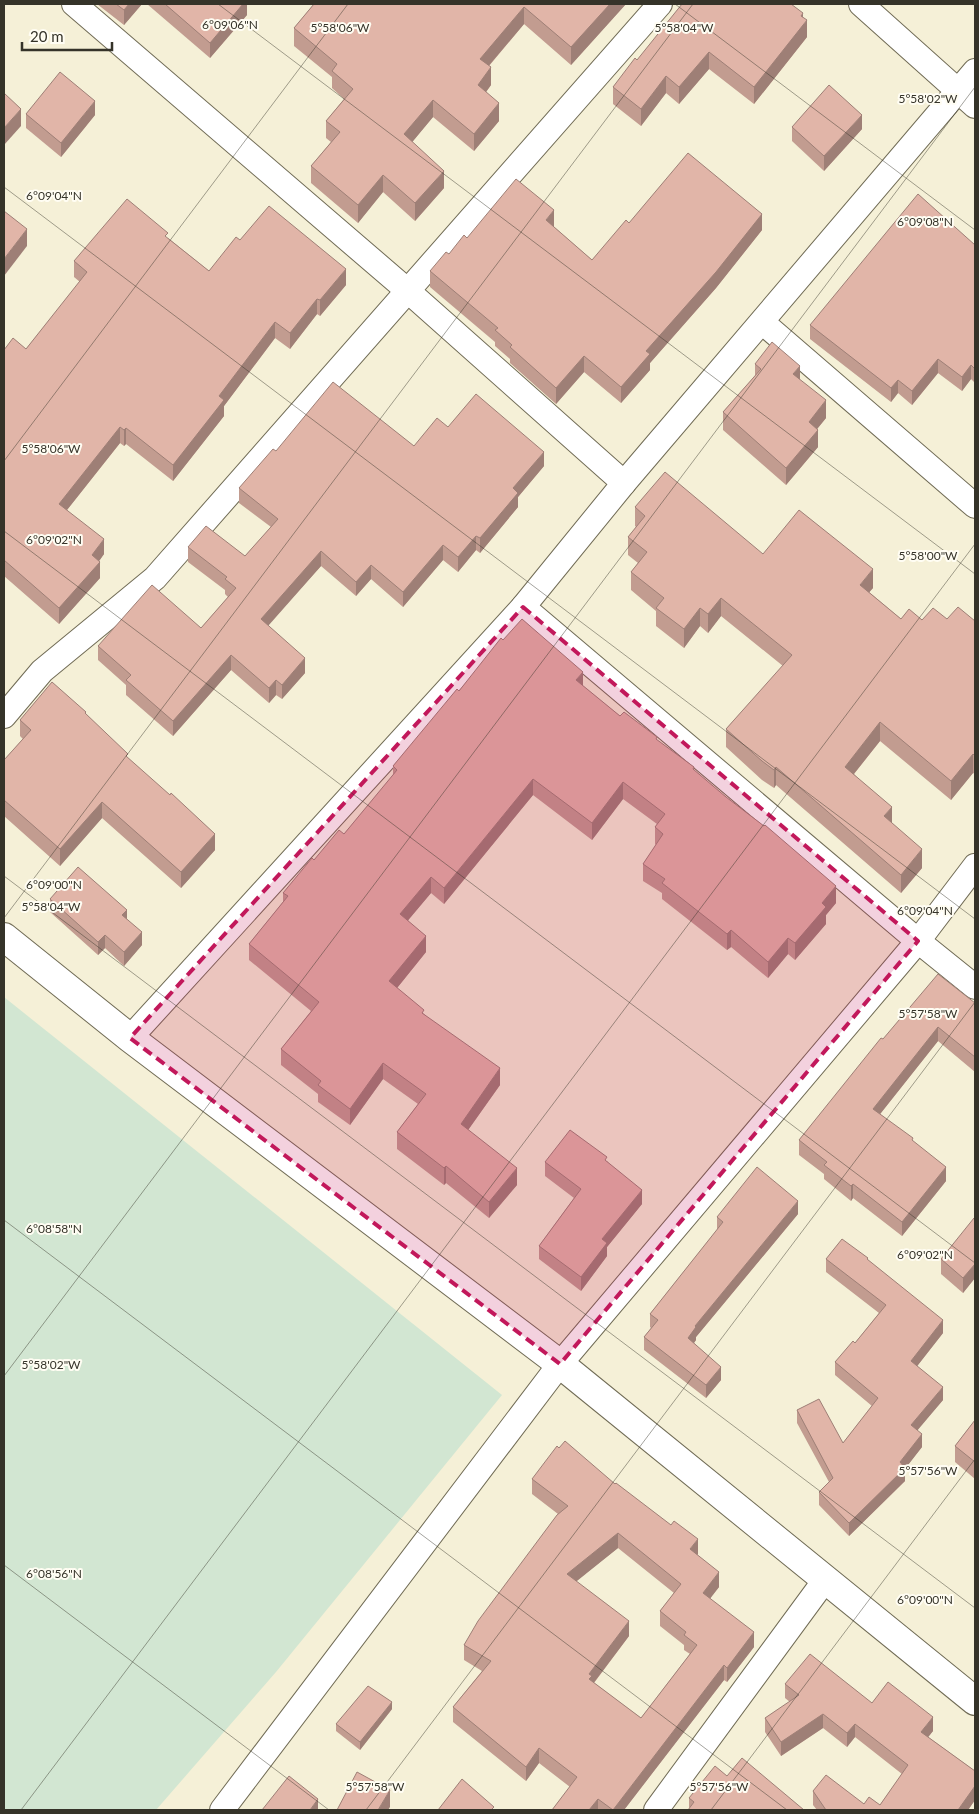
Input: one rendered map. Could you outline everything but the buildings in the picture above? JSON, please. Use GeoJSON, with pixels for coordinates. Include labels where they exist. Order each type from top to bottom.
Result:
{"type":"FeatureCollection","features":[{"type":"Feature","properties":{"kind":"street"},"geometry":{"type":"LineString","coordinates":[[74,4],[408,291],[624,483]]}},
{"type":"Feature","properties":{"kind":"street"},"geometry":{"type":"LineString","coordinates":[[4,716],[42,671],[155,578],[660,4]]}},
{"type":"Feature","properties":{"kind":"street"},"geometry":{"type":"LineString","coordinates":[[861,4],[967,98]]}},
{"type":"Feature","properties":{"kind":"street"},"geometry":{"type":"LineString","coordinates":[[130,1038],[523,607],[624,483],[762,322],[967,98],[975,70]]}},
{"type":"Feature","properties":{"kind":"street"},"geometry":{"type":"LineString","coordinates":[[762,322],[975,506]]}},
{"type":"Feature","properties":{"kind":"street"},"geometry":{"type":"LineString","coordinates":[[523,607],[918,941],[975,986]]}},
{"type":"Feature","properties":{"kind":"street"},"geometry":{"type":"LineString","coordinates":[[222,1810],[560,1364],[918,941],[975,866]]}},
{"type":"Feature","properties":{"kind":"street"},"geometry":{"type":"LineString","coordinates":[[4,937],[130,1038],[560,1364],[975,1701]]}},
{"type":"Feature","properties":{"kind":"street"},"geometry":{"type":"LineString","coordinates":[[656,1810],[825,1580]]}},
{"type":"Feature","properties":{"kind":"highlighted area"},"geometry":{"type":"Polygon","coordinates":[[[523,607],[918,941],[560,1364],[130,1038],[523,607]]]}},
{"type":"Feature","properties":{"kind":"green space"},"geometry":{"type":"Polygon","coordinates":[[[4,997],[502,1395],[276,1672],[156,1810],[4,1810],[4,997]]]}}]}
